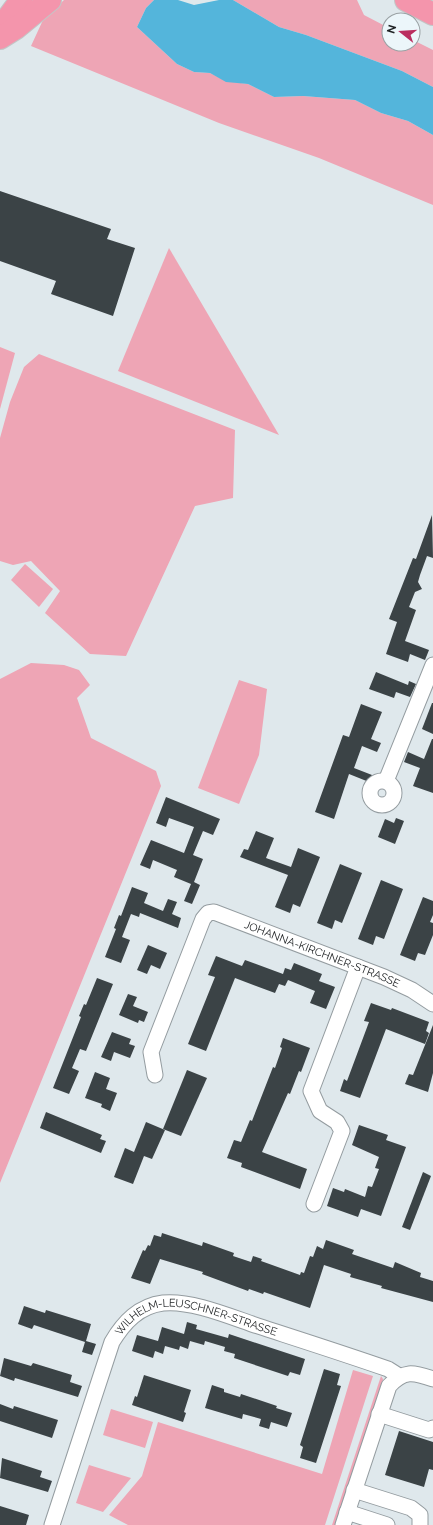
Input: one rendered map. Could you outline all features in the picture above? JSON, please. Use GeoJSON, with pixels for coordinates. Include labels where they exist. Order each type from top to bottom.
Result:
{"type":"FeatureCollection","features":[{"type":"Feature","properties":{"kind":"highway"},"geometry":{"type":"LineString","coordinates":[[0,26],[7,20],[21,0]]}},
{"type":"Feature","properties":{"kind":"highway"},"geometry":{"type":"LineString","coordinates":[[0,38],[16,28],[50,0]]}},
{"type":"Feature","properties":{"kind":"highway"},"geometry":{"type":"LineString","coordinates":[[406,0],[433,14]]}},
{"type":"Feature","properties":{"kind":"street"},"geometry":{"type":"LineString","coordinates":[[386,781],[432,668]]}},
{"type":"Feature","properties":{"kind":"street","name":"JOHANNA-KIRCHNER-STRASSE"},"geometry":{"type":"LineString","coordinates":[[155,1075],[152,1052],[203,919],[208,912],[214,912],[358,967],[412,990],[433,1004]]}},
{"type":"Feature","properties":{"kind":"street"},"geometry":{"type":"LineString","coordinates":[[314,1204],[342,1131],[337,1122],[320,1111],[310,1091],[358,967]]}},
{"type":"Feature","properties":{"kind":"street","name":"WILHELM-LEUSCHNER-STRASSE"},"geometry":{"type":"LineString","coordinates":[[52,1525],[112,1342],[127,1321],[136,1313],[149,1307],[164,1303],[201,1308],[388,1369],[399,1376],[408,1374],[433,1379]]}},
{"type":"Feature","properties":{"kind":"street"},"geometry":{"type":"LineString","coordinates":[[387,1525],[345,1519],[389,1386],[399,1376]]}},
{"type":"Feature","properties":{"kind":"street"},"geometry":{"type":"LineString","coordinates":[[381,1409],[429,1430],[433,1428]]}},
{"type":"Feature","properties":{"kind":"street"},"geometry":{"type":"LineString","coordinates":[[354,1490],[411,1508],[420,1515],[420,1525]]}},
{"type":"Feature","properties":{"kind":"shaded area"},"geometry":{"type":"Polygon","coordinates":[[[64,0],[154,0],[146,8],[137,27],[177,64],[194,72],[210,73],[226,81],[248,84],[274,97],[303,96],[355,100],[381,113],[408,121],[433,135],[433,205],[319,158],[219,123],[31,46],[43,20],[64,0]]]}},
{"type":"Feature","properties":{"kind":"shaded area"},"geometry":{"type":"Polygon","coordinates":[[[233,0],[357,0],[364,15],[381,24],[381,52],[421,52],[421,44],[433,50],[433,87],[402,71],[306,35],[279,27],[233,0]]]}},
{"type":"Feature","properties":{"kind":"shaded area"},"geometry":{"type":"Polygon","coordinates":[[[169,248],[279,435],[118,371],[169,248]]]}},
{"type":"Feature","properties":{"kind":"shaded area"},"geometry":{"type":"Polygon","coordinates":[[[0,347],[15,353],[0,409],[0,347]]]}},
{"type":"Feature","properties":{"kind":"shaded area"},"geometry":{"type":"Polygon","coordinates":[[[39,354],[235,430],[233,498],[195,506],[126,656],[90,654],[45,613],[60,591],[31,561],[13,565],[0,561],[0,438],[10,402],[24,367],[39,354]]]}},
{"type":"Feature","properties":{"kind":"shaded area"},"geometry":{"type":"Polygon","coordinates":[[[25,564],[53,589],[39,607],[11,580],[25,564]]]}},
{"type":"Feature","properties":{"kind":"shaded area"},"geometry":{"type":"Polygon","coordinates":[[[31,663],[64,665],[79,670],[90,685],[77,698],[91,738],[156,771],[161,786],[0,1183],[0,679],[31,663]]]}},
{"type":"Feature","properties":{"kind":"shaded area"},"geometry":{"type":"Polygon","coordinates":[[[239,680],[267,689],[259,755],[239,804],[198,788],[239,680]]]}},
{"type":"Feature","properties":{"kind":"shaded area"},"geometry":{"type":"Polygon","coordinates":[[[353,1370],[373,1376],[325,1525],[128,1525],[109,1515],[142,1476],[158,1422],[322,1474],[353,1370]]]}},
{"type":"Feature","properties":{"kind":"shaded area"},"geometry":{"type":"Polygon","coordinates":[[[381,1376],[383,1379],[382,1389],[338,1525],[332,1525],[381,1376]]]}},
{"type":"Feature","properties":{"kind":"shaded area"},"geometry":{"type":"Polygon","coordinates":[[[111,1409],[153,1422],[145,1448],[103,1435],[111,1409]]]}},
{"type":"Feature","properties":{"kind":"shaded area"},"geometry":{"type":"Polygon","coordinates":[[[89,1465],[131,1478],[103,1512],[76,1503],[89,1465]]]}},
{"type":"Feature","properties":{"kind":"water"},"geometry":{"type":"Polygon","coordinates":[[[154,0],[178,0],[194,5],[219,0],[233,0],[279,27],[306,35],[402,71],[433,87],[433,135],[408,121],[381,113],[355,100],[303,96],[274,97],[248,84],[226,82],[210,73],[194,72],[177,64],[137,27],[146,8],[154,0]]]}},
{"type":"Feature","properties":{"kind":"building"},"geometry":{"type":"Polygon","coordinates":[[[0,191],[111,229],[107,239],[135,248],[113,316],[51,294],[56,281],[0,261],[0,191]]]}},
{"type":"Feature","properties":{"kind":"building"},"geometry":{"type":"Polygon","coordinates":[[[432,515],[433,558],[427,556],[418,582],[422,589],[415,592],[409,607],[416,610],[405,641],[429,650],[425,660],[410,654],[408,662],[386,654],[397,622],[389,619],[413,558],[416,559],[432,515]]]}},
{"type":"Feature","properties":{"kind":"building"},"geometry":{"type":"Polygon","coordinates":[[[376,672],[408,685],[409,681],[416,684],[410,697],[396,692],[394,698],[369,689],[376,672]]]}},
{"type":"Feature","properties":{"kind":"building"},"geometry":{"type":"Polygon","coordinates":[[[433,703],[433,734],[422,729],[433,703]]]}},
{"type":"Feature","properties":{"kind":"building"},"geometry":{"type":"Polygon","coordinates":[[[361,704],[382,712],[371,739],[381,743],[377,752],[362,746],[354,768],[372,775],[369,782],[349,774],[334,819],[315,812],[343,735],[349,737],[361,704]]]}},
{"type":"Feature","properties":{"kind":"building"},"geometry":{"type":"Polygon","coordinates":[[[432,739],[433,793],[413,786],[420,768],[404,762],[408,752],[424,759],[432,739]]]}},
{"type":"Feature","properties":{"kind":"building"},"geometry":{"type":"Polygon","coordinates":[[[166,797],[220,819],[213,835],[203,831],[193,855],[203,859],[194,882],[200,885],[192,904],[184,901],[191,884],[174,877],[177,870],[153,860],[150,869],[140,865],[151,840],[184,853],[194,827],[169,818],[166,827],[156,823],[166,797]]]}},
{"type":"Feature","properties":{"kind":"building"},"geometry":{"type":"Polygon","coordinates":[[[396,818],[404,821],[395,844],[378,837],[385,819],[394,823],[396,818]]]}},
{"type":"Feature","properties":{"kind":"building"},"geometry":{"type":"Polygon","coordinates":[[[256,831],[274,838],[266,858],[291,867],[298,848],[320,857],[300,907],[293,904],[290,913],[275,907],[288,875],[240,857],[244,849],[248,850],[256,831]]]}},
{"type":"Feature","properties":{"kind":"building"},"geometry":{"type":"Polygon","coordinates":[[[340,864],[362,873],[342,923],[335,920],[332,929],[317,923],[340,864]]]}},
{"type":"Feature","properties":{"kind":"building"},"geometry":{"type":"Polygon","coordinates":[[[381,880],[403,889],[384,939],[376,936],[373,945],[358,939],[381,880]]]}},
{"type":"Feature","properties":{"kind":"building"},"geometry":{"type":"Polygon","coordinates":[[[132,887],[148,893],[144,903],[163,911],[168,899],[177,902],[172,914],[181,918],[178,928],[140,913],[139,917],[131,914],[122,937],[130,940],[121,963],[105,957],[116,929],[114,928],[119,915],[121,916],[132,887]]]}},
{"type":"Feature","properties":{"kind":"building"},"geometry":{"type":"Polygon","coordinates":[[[423,897],[433,901],[433,915],[430,922],[433,923],[433,935],[425,955],[418,953],[415,961],[400,955],[423,897]]]}},
{"type":"Feature","properties":{"kind":"building"},"geometry":{"type":"Polygon","coordinates":[[[148,945],[167,953],[160,969],[151,965],[147,974],[137,970],[148,945]]]}},
{"type":"Feature","properties":{"kind":"building"},"geometry":{"type":"Polygon","coordinates":[[[216,956],[242,966],[245,960],[283,974],[285,968],[291,970],[294,963],[322,974],[319,981],[335,987],[326,1009],[310,1003],[315,991],[288,980],[285,986],[279,984],[275,993],[235,978],[206,1051],[188,1044],[215,977],[208,975],[216,956]]]}},
{"type":"Feature","properties":{"kind":"building"},"geometry":{"type":"Polygon","coordinates":[[[97,978],[113,984],[86,1051],[80,1049],[72,1068],[79,1071],[69,1094],[53,1088],[81,1017],[79,1016],[84,1004],[86,1005],[97,978]]]}},
{"type":"Feature","properties":{"kind":"building"},"geometry":{"type":"Polygon","coordinates":[[[128,994],[137,997],[133,1006],[148,1012],[144,1022],[139,1020],[138,1023],[119,1015],[128,994]]]}},
{"type":"Feature","properties":{"kind":"building"},"geometry":{"type":"Polygon","coordinates":[[[371,1003],[391,1010],[392,1008],[429,1022],[426,1031],[429,1033],[425,1044],[386,1029],[360,1098],[340,1091],[344,1079],[347,1081],[369,1022],[364,1021],[371,1003]]]}},
{"type":"Feature","properties":{"kind":"building"},"geometry":{"type":"Polygon","coordinates":[[[433,1025],[433,1073],[428,1092],[405,1084],[409,1074],[413,1075],[433,1025]]]}},
{"type":"Feature","properties":{"kind":"building"},"geometry":{"type":"Polygon","coordinates":[[[112,1032],[131,1039],[129,1044],[135,1046],[130,1058],[114,1052],[111,1061],[101,1057],[112,1032]]]}},
{"type":"Feature","properties":{"kind":"building"},"geometry":{"type":"Polygon","coordinates":[[[283,1038],[310,1048],[301,1072],[299,1071],[290,1094],[288,1093],[262,1152],[307,1169],[300,1189],[241,1167],[242,1163],[227,1158],[234,1140],[241,1142],[250,1120],[252,1121],[273,1067],[275,1068],[282,1048],[280,1047],[283,1038]]]}},
{"type":"Feature","properties":{"kind":"building"},"geometry":{"type":"Polygon","coordinates":[[[187,1070],[207,1078],[181,1136],[163,1129],[187,1070]]]}},
{"type":"Feature","properties":{"kind":"building"},"geometry":{"type":"Polygon","coordinates":[[[95,1072],[110,1078],[106,1089],[117,1093],[110,1111],[101,1107],[102,1104],[85,1098],[95,1072]]]}},
{"type":"Feature","properties":{"kind":"building"},"geometry":{"type":"Polygon","coordinates":[[[46,1112],[102,1135],[100,1139],[106,1141],[101,1153],[40,1128],[46,1112]]]}},
{"type":"Feature","properties":{"kind":"building"},"geometry":{"type":"Polygon","coordinates":[[[146,1122],[165,1130],[152,1159],[144,1156],[133,1184],[114,1177],[125,1148],[134,1152],[146,1122]]]}},
{"type":"Feature","properties":{"kind":"building"},"geometry":{"type":"Polygon","coordinates":[[[359,1125],[388,1135],[386,1140],[406,1147],[381,1216],[361,1209],[358,1217],[327,1206],[333,1188],[344,1192],[345,1189],[365,1197],[368,1186],[372,1187],[379,1169],[375,1168],[379,1157],[352,1145],[359,1125]]]}},
{"type":"Feature","properties":{"kind":"building"},"geometry":{"type":"Polygon","coordinates":[[[423,1172],[431,1176],[410,1230],[402,1227],[423,1172]]]}},
{"type":"Feature","properties":{"kind":"building"},"geometry":{"type":"Polygon","coordinates":[[[162,1233],[202,1246],[203,1242],[234,1253],[233,1256],[251,1262],[253,1256],[262,1259],[261,1261],[300,1275],[301,1272],[304,1273],[310,1256],[313,1257],[317,1246],[323,1249],[326,1240],[354,1250],[352,1254],[393,1268],[395,1262],[421,1273],[420,1277],[433,1281],[433,1302],[381,1288],[382,1286],[350,1277],[351,1274],[324,1265],[310,1308],[264,1292],[263,1294],[249,1289],[248,1291],[202,1274],[203,1272],[160,1259],[150,1284],[131,1278],[143,1250],[145,1251],[148,1245],[150,1246],[154,1235],[161,1237],[162,1233]]]}},
{"type":"Feature","properties":{"kind":"building"},"geometry":{"type":"Polygon","coordinates":[[[24,1306],[45,1313],[46,1310],[91,1324],[86,1341],[96,1344],[92,1355],[82,1352],[85,1342],[34,1325],[32,1329],[18,1324],[24,1306]]]}},
{"type":"Feature","properties":{"kind":"building"},"geometry":{"type":"Polygon","coordinates":[[[187,1322],[197,1325],[196,1329],[228,1338],[229,1334],[305,1359],[300,1375],[290,1372],[288,1376],[234,1358],[235,1354],[224,1351],[225,1347],[205,1341],[204,1345],[190,1341],[188,1349],[180,1346],[179,1350],[165,1346],[163,1354],[155,1351],[153,1358],[132,1351],[137,1335],[158,1341],[162,1327],[184,1334],[187,1322]]]}},
{"type":"Feature","properties":{"kind":"building"},"geometry":{"type":"Polygon","coordinates":[[[4,1358],[31,1366],[33,1363],[72,1375],[70,1382],[82,1386],[78,1397],[15,1378],[14,1381],[0,1376],[4,1358]]]}},
{"type":"Feature","properties":{"kind":"building"},"geometry":{"type":"Polygon","coordinates":[[[324,1369],[340,1374],[337,1385],[341,1386],[316,1463],[300,1458],[303,1447],[300,1445],[324,1369]]]}},
{"type":"Feature","properties":{"kind":"building"},"geometry":{"type":"Polygon","coordinates":[[[144,1375],[191,1390],[184,1412],[186,1413],[183,1422],[132,1405],[135,1396],[137,1397],[144,1375]]]}},
{"type":"Feature","properties":{"kind":"building"},"geometry":{"type":"Polygon","coordinates":[[[212,1385],[224,1389],[224,1392],[240,1397],[241,1394],[277,1406],[276,1408],[292,1413],[287,1427],[271,1422],[269,1429],[259,1426],[261,1419],[243,1414],[242,1419],[205,1408],[212,1385]]]}},
{"type":"Feature","properties":{"kind":"building"},"geometry":{"type":"Polygon","coordinates":[[[0,1404],[13,1409],[14,1406],[58,1420],[52,1438],[0,1421],[0,1404]]]}},
{"type":"Feature","properties":{"kind":"building"},"geometry":{"type":"Polygon","coordinates":[[[399,1431],[433,1442],[433,1470],[429,1469],[424,1487],[385,1475],[399,1431]]]}},
{"type":"Feature","properties":{"kind":"building"},"geometry":{"type":"Polygon","coordinates":[[[2,1458],[42,1471],[40,1477],[52,1481],[48,1492],[0,1478],[2,1458]]]}},
{"type":"Feature","properties":{"kind":"building"},"geometry":{"type":"Polygon","coordinates":[[[0,1506],[29,1515],[26,1525],[0,1525],[0,1506]]]}}]}
